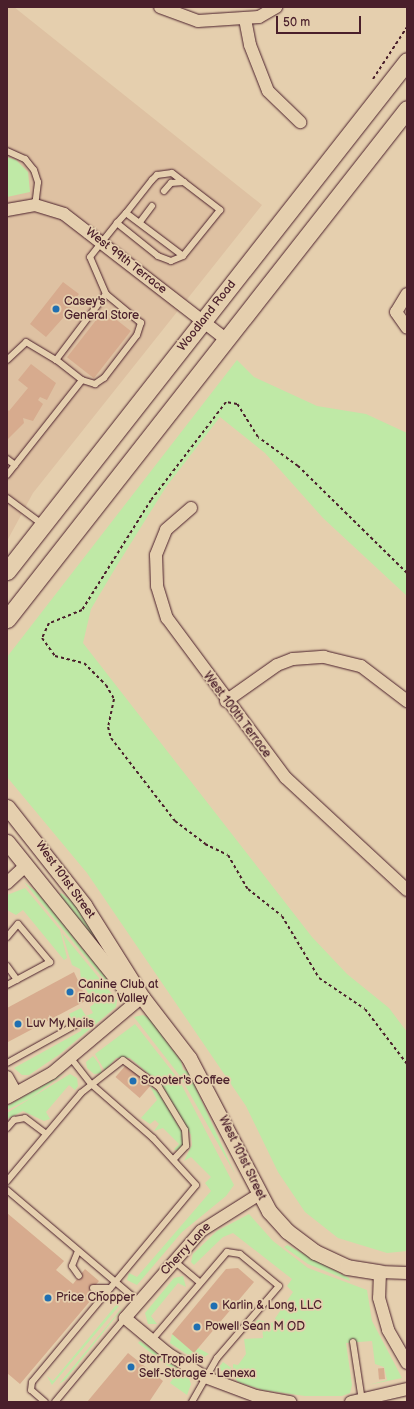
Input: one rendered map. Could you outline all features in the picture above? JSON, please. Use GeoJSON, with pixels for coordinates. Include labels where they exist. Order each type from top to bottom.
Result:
{"type":"FeatureCollection","features":[{"type":"Feature","properties":{"kind":"main road","name":"Woodland Road"},"geometry":{"type":"LineString","coordinates":[[7,571],[407,61]]}},
{"type":"Feature","properties":{"kind":"main road"},"geometry":{"type":"LineString","coordinates":[[7,619],[407,109]]}},
{"type":"Feature","properties":{"kind":"street"},"geometry":{"type":"LineString","coordinates":[[160,7],[198,21],[259,17],[276,7]]}},
{"type":"Feature","properties":{"kind":"street"},"geometry":{"type":"LineString","coordinates":[[245,19],[250,44],[268,91],[300,122]]}},
{"type":"Feature","properties":{"kind":"street","name":"West 99th Terrace"},"geometry":{"type":"LineString","coordinates":[[11,209],[35,205],[64,214],[227,340]]}},
{"type":"Feature","properties":{"kind":"street"},"geometry":{"type":"LineString","coordinates":[[407,294],[396,312],[407,328]]}},
{"type":"Feature","properties":{"kind":"street","name":"West 100th Terrace"},"geometry":{"type":"LineString","coordinates":[[191,508],[174,520],[160,541],[156,555],[157,586],[160,602],[177,635],[286,778],[407,890]]}},
{"type":"Feature","properties":{"kind":"street"},"geometry":{"type":"LineString","coordinates":[[226,701],[277,665],[293,659],[324,657],[361,666],[407,701]]}},
{"type":"Feature","properties":{"kind":"street","name":"West 101st Street"},"geometry":{"type":"LineString","coordinates":[[7,808],[84,905],[142,997],[200,1077],[258,1194],[287,1231],[315,1252],[347,1266],[380,1272]]}},
{"type":"Feature","properties":{"kind":"street","name":"West 101st Street"},"geometry":{"type":"LineString","coordinates":[[7,842],[122,985],[142,997]]}},
{"type":"Feature","properties":{"kind":"street"},"geometry":{"type":"LineString","coordinates":[[7,883],[26,865]]}},
{"type":"Feature","properties":{"kind":"street"},"geometry":{"type":"LineString","coordinates":[[7,1077],[11,1096],[71,1058],[142,997]]}},
{"type":"Feature","properties":{"kind":"street","name":"Cherry Lane"},"geometry":{"type":"LineString","coordinates":[[125,1318],[173,1260],[219,1216],[258,1194]]}},
{"type":"Feature","properties":{"kind":"street"},"geometry":{"type":"LineString","coordinates":[[407,1273],[380,1272],[382,1314],[407,1363]]}},
{"type":"Feature","properties":{"kind":"street"},"geometry":{"type":"LineString","coordinates":[[125,1318],[151,1341],[205,1377],[256,1396],[290,1402]]}},
{"type":"Feature","properties":{"kind":"street"},"geometry":{"type":"LineString","coordinates":[[359,1401],[380,1399],[407,1389]]}},
{"type":"Feature","properties":{"kind":"lane"},"geometry":{"type":"LineString","coordinates":[[7,151],[24,159],[34,170],[38,182],[35,205]]}},
{"type":"Feature","properties":{"kind":"lane"},"geometry":{"type":"LineString","coordinates":[[7,360],[26,342],[56,360],[82,380],[95,384],[104,378],[138,335],[141,323],[106,294],[90,258],[126,212],[160,172],[172,173],[220,210],[183,256],[165,260],[117,224]]}},
{"type":"Feature","properties":{"kind":"lane"},"geometry":{"type":"LineString","coordinates":[[164,191],[171,183],[184,182]]}},
{"type":"Feature","properties":{"kind":"lane"},"geometry":{"type":"LineString","coordinates":[[140,222],[152,206]]}},
{"type":"Feature","properties":{"kind":"lane"},"geometry":{"type":"LineString","coordinates":[[126,212],[183,256]]}},
{"type":"Feature","properties":{"kind":"lane"},"geometry":{"type":"LineString","coordinates":[[56,360],[106,294]]}},
{"type":"Feature","properties":{"kind":"lane"},"geometry":{"type":"LineString","coordinates":[[7,475],[82,380]]}},
{"type":"Feature","properties":{"kind":"lane"},"geometry":{"type":"LineString","coordinates":[[7,459],[15,465]]}},
{"type":"Feature","properties":{"kind":"lane"},"geometry":{"type":"LineString","coordinates":[[7,498],[43,525]]}},
{"type":"Feature","properties":{"kind":"lane"},"geometry":{"type":"LineString","coordinates":[[7,937],[18,924],[50,962],[7,985]]}},
{"type":"Feature","properties":{"kind":"lane"},"geometry":{"type":"LineString","coordinates":[[7,966],[17,980]]}},
{"type":"Feature","properties":{"kind":"lane"},"geometry":{"type":"LineString","coordinates":[[7,1063],[77,1024]]}},
{"type":"Feature","properties":{"kind":"lane"},"geometry":{"type":"LineString","coordinates":[[45,1402],[31,1390],[32,1382],[196,1184],[174,1159],[91,1084],[71,1058]]}},
{"type":"Feature","properties":{"kind":"lane"},"geometry":{"type":"LineString","coordinates":[[7,1181],[46,1134],[91,1084],[123,1060],[159,1088],[188,1137],[184,1151],[174,1159]]}},
{"type":"Feature","properties":{"kind":"lane"},"geometry":{"type":"LineString","coordinates":[[7,1128],[14,1120],[25,1118],[46,1134]]}},
{"type":"Feature","properties":{"kind":"lane"},"geometry":{"type":"LineString","coordinates":[[7,1190],[139,1302]]}},
{"type":"Feature","properties":{"kind":"lane"},"geometry":{"type":"LineString","coordinates":[[78,1250],[72,1266],[79,1276]]}},
{"type":"Feature","properties":{"kind":"lane"},"geometry":{"type":"LineString","coordinates":[[151,1341],[227,1252],[240,1254],[279,1286],[205,1377],[192,1402]]}},
{"type":"Feature","properties":{"kind":"lane"},"geometry":{"type":"LineString","coordinates":[[173,1260],[200,1283]]}},
{"type":"Feature","properties":{"kind":"lane"},"geometry":{"type":"LineString","coordinates":[[93,1288],[110,1288]]}},
{"type":"Feature","properties":{"kind":"lane"},"geometry":{"type":"LineString","coordinates":[[55,1402],[125,1318]]}},
{"type":"Feature","properties":{"kind":"lane"},"geometry":{"type":"LineString","coordinates":[[353,1342],[359,1401]]}},
{"type":"Feature","properties":{"kind":"shaded area"},"geometry":{"type":"Polygon","coordinates":[[[7,7],[14,7],[262,205],[33,493],[7,541],[7,7]]]}},
{"type":"Feature","properties":{"kind":"green space"},"geometry":{"type":"Polygon","coordinates":[[[7,157],[16,160],[28,172],[30,192],[7,197],[7,157]]]}},
{"type":"Feature","properties":{"kind":"green space"},"geometry":{"type":"Polygon","coordinates":[[[237,360],[254,377],[317,406],[366,414],[407,433],[407,596],[323,518],[265,453],[220,417],[166,487],[116,567],[91,609],[83,643],[312,937],[347,974],[389,1008],[407,1032],[407,1251],[387,1253],[338,1238],[305,1212],[278,1172],[246,1106],[87,873],[7,777],[7,657],[237,360]]]}},
{"type":"Feature","properties":{"kind":"green space"},"geometry":{"type":"Polygon","coordinates":[[[24,882],[38,893],[112,985],[110,987],[24,882]]]}},
{"type":"Feature","properties":{"kind":"green space"},"geometry":{"type":"Polygon","coordinates":[[[25,888],[60,930],[67,958],[64,960],[23,910],[16,915],[7,910],[7,895],[25,888]]]}},
{"type":"Feature","properties":{"kind":"green space"},"geometry":{"type":"Polygon","coordinates":[[[61,893],[76,904],[113,962],[59,895],[61,893]]]}},
{"type":"Feature","properties":{"kind":"green space"},"geometry":{"type":"Polygon","coordinates":[[[62,933],[117,1000],[116,1007],[60,1054],[29,1075],[22,1075],[14,1068],[81,1031],[83,1024],[79,1017],[72,1021],[69,1014],[81,1008],[86,1016],[93,1013],[90,1007],[94,1004],[81,980],[80,969],[72,965],[62,933]]]}},
{"type":"Feature","properties":{"kind":"green space"},"geometry":{"type":"Polygon","coordinates":[[[143,1015],[149,1018],[181,1061],[183,1070],[188,1071],[235,1174],[180,1076],[134,1017],[143,1015]]]}},
{"type":"Feature","properties":{"kind":"green space"},"geometry":{"type":"Polygon","coordinates":[[[135,1024],[179,1080],[234,1185],[226,1196],[182,1232],[137,1285],[127,1280],[129,1273],[137,1277],[211,1191],[205,1183],[211,1177],[191,1157],[184,1161],[192,1145],[191,1135],[162,1085],[130,1058],[116,1058],[105,1071],[95,1054],[135,1024]]]}},
{"type":"Feature","properties":{"kind":"green space"},"geometry":{"type":"Polygon","coordinates":[[[93,1056],[99,1064],[102,1073],[94,1074],[87,1068],[86,1062],[93,1056]]]}},
{"type":"Feature","properties":{"kind":"green space"},"geometry":{"type":"Polygon","coordinates":[[[65,1073],[31,1098],[7,1110],[7,1106],[65,1073]]]}},
{"type":"Feature","properties":{"kind":"green space"},"geometry":{"type":"Polygon","coordinates":[[[70,1074],[77,1078],[78,1086],[75,1090],[69,1085],[46,1112],[50,1119],[44,1121],[23,1111],[7,1119],[7,1113],[70,1074]]]}},
{"type":"Feature","properties":{"kind":"green space"},"geometry":{"type":"Polygon","coordinates":[[[150,1086],[159,1093],[183,1134],[183,1145],[177,1151],[174,1149],[179,1144],[163,1128],[154,1131],[159,1124],[155,1120],[150,1124],[141,1118],[157,1100],[150,1086]]]}},
{"type":"Feature","properties":{"kind":"green space"},"geometry":{"type":"Polygon","coordinates":[[[249,1214],[273,1241],[308,1268],[367,1290],[372,1321],[402,1378],[368,1385],[387,1380],[384,1367],[375,1364],[372,1341],[346,1343],[352,1385],[350,1393],[342,1396],[305,1396],[263,1390],[238,1382],[234,1377],[229,1378],[223,1373],[219,1367],[223,1362],[233,1369],[233,1364],[238,1365],[246,1354],[244,1339],[263,1338],[262,1323],[255,1323],[258,1320],[272,1323],[293,1292],[287,1286],[292,1279],[233,1233],[223,1237],[194,1265],[191,1262],[193,1254],[217,1231],[249,1214]]]}},
{"type":"Feature","properties":{"kind":"green space"},"geometry":{"type":"Polygon","coordinates":[[[287,1245],[349,1278],[350,1281],[308,1264],[284,1247],[287,1245]]]}},
{"type":"Feature","properties":{"kind":"green space"},"geometry":{"type":"Polygon","coordinates":[[[183,1276],[186,1287],[178,1283],[151,1316],[157,1324],[148,1324],[145,1313],[174,1278],[183,1276]]]}},
{"type":"Feature","properties":{"kind":"green space"},"geometry":{"type":"Polygon","coordinates":[[[117,1304],[119,1306],[52,1385],[47,1376],[53,1381],[117,1304]]]}},
{"type":"Feature","properties":{"kind":"green space"},"geometry":{"type":"Polygon","coordinates":[[[122,1309],[65,1380],[59,1384],[120,1310],[122,1309]]]}},
{"type":"Feature","properties":{"kind":"green space"},"geometry":{"type":"Polygon","coordinates":[[[172,1334],[194,1352],[198,1348],[209,1354],[197,1361],[170,1343],[172,1334]]]}},
{"type":"Feature","properties":{"kind":"green space"},"geometry":{"type":"Polygon","coordinates":[[[140,1341],[188,1376],[191,1384],[187,1395],[170,1383],[175,1376],[172,1369],[138,1343],[140,1341]]]}},
{"type":"Feature","properties":{"kind":"building","name":"Casey's General Store"},"geometry":{"type":"Polygon","coordinates":[[[63,282],[79,294],[70,306],[71,309],[46,337],[30,324],[63,282]]]}},
{"type":"Feature","properties":{"kind":"building","name":"Casey's General Store"},"geometry":{"type":"Polygon","coordinates":[[[104,310],[131,331],[94,378],[67,357],[104,310]]]}},
{"type":"Feature","properties":{"kind":"building"},"geometry":{"type":"Polygon","coordinates":[[[31,364],[56,383],[47,400],[40,397],[38,400],[43,404],[33,421],[23,418],[24,423],[7,440],[7,409],[9,411],[28,388],[18,380],[31,364]]]}},
{"type":"Feature","properties":{"kind":"building"},"geometry":{"type":"Polygon","coordinates":[[[74,972],[87,1000],[8,1042],[7,1008],[74,972]]]}},
{"type":"Feature","properties":{"kind":"building","name":"Scooter's Coffee"},"geometry":{"type":"Polygon","coordinates":[[[126,1065],[150,1086],[140,1098],[116,1077],[126,1065]]]}},
{"type":"Feature","properties":{"kind":"building","name":"Price Chopper"},"geometry":{"type":"Polygon","coordinates":[[[7,1213],[64,1261],[56,1270],[73,1284],[85,1269],[99,1281],[86,1296],[91,1300],[20,1384],[7,1373],[7,1213]]]}},
{"type":"Feature","properties":{"kind":"building"},"geometry":{"type":"Polygon","coordinates":[[[238,1268],[254,1282],[194,1353],[172,1334],[226,1269],[238,1268]]]}},
{"type":"Feature","properties":{"kind":"building","name":"StorTropolis Self-Storage - Lenexa"},"geometry":{"type":"Polygon","coordinates":[[[128,1353],[163,1381],[149,1402],[87,1402],[128,1353]]]}},
{"type":"Feature","properties":{"kind":"building"},"geometry":{"type":"Polygon","coordinates":[[[384,1368],[385,1379],[379,1379],[378,1369],[384,1368]]]}},
{"type":"Feature","properties":{"kind":"place","name":"Casey's General Store"},"geometry":{"type":"Point","coordinates":[56,309]}},
{"type":"Feature","properties":{"kind":"place","name":"Canine Club at Falcon Valley"},"geometry":{"type":"Point","coordinates":[70,992]}},
{"type":"Feature","properties":{"kind":"place","name":"Luv My Nails"},"geometry":{"type":"Point","coordinates":[18,1024]}},
{"type":"Feature","properties":{"kind":"place","name":"Scooter's Coffee"},"geometry":{"type":"Point","coordinates":[133,1081]}},
{"type":"Feature","properties":{"kind":"place","name":"Price Chopper"},"geometry":{"type":"Point","coordinates":[48,1298]}},
{"type":"Feature","properties":{"kind":"place","name":"Karlin & Long, LLC"},"geometry":{"type":"Point","coordinates":[214,1306]}},
{"type":"Feature","properties":{"kind":"place","name":"Powell Sean M OD"},"geometry":{"type":"Point","coordinates":[197,1327]}},
{"type":"Feature","properties":{"kind":"place","name":"StorTropolis Self-Storage - Lenexa"},"geometry":{"type":"Point","coordinates":[131,1367]}}]}
